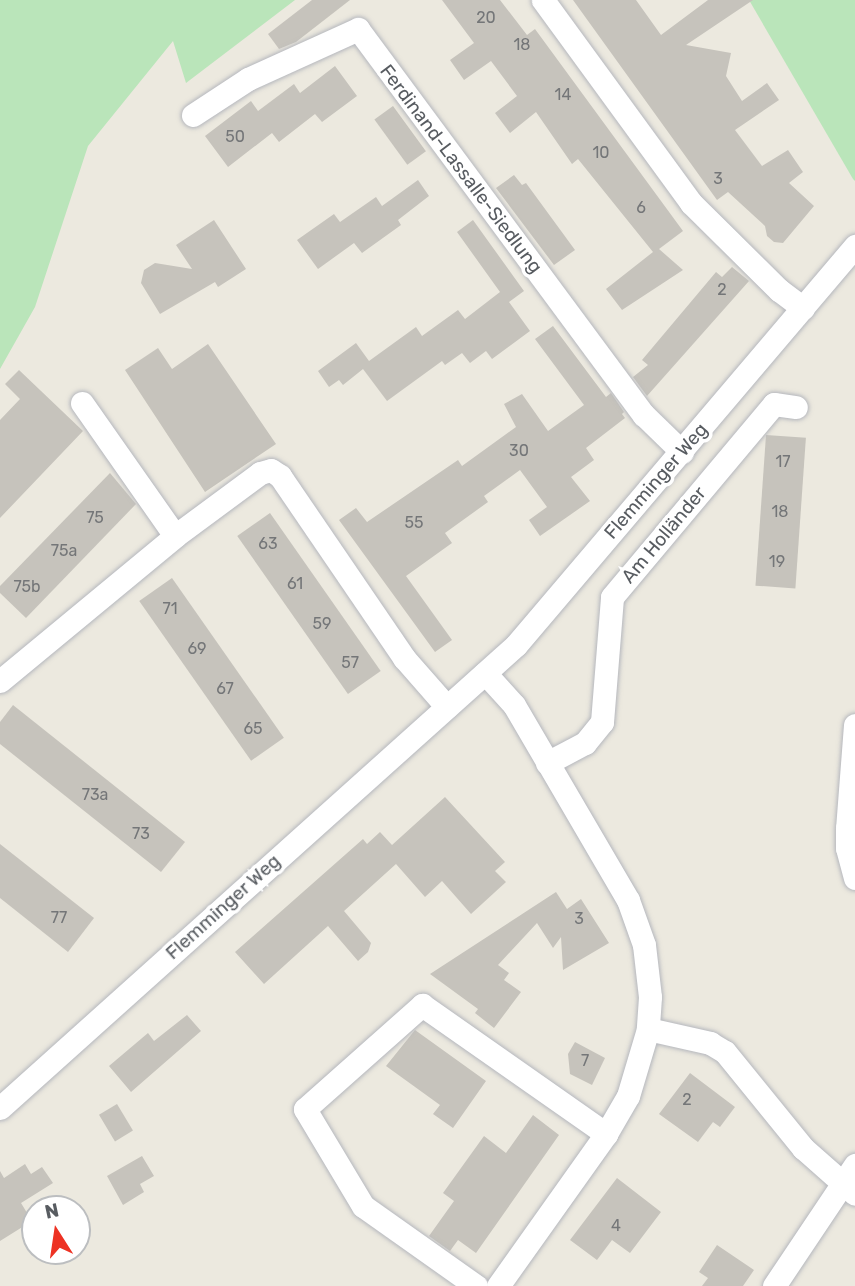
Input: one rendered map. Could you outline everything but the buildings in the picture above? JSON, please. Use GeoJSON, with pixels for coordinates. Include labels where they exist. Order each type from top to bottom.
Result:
{"type":"FeatureCollection","features":[{"type":"Feature","properties":{"kind":"street"},"geometry":{"type":"LineString","coordinates":[[543,0],[691,203],[779,290],[803,308]]}},
{"type":"Feature","properties":{"kind":"street","name":"Ferdinand-Lassalle-Siedlung"},"geometry":{"type":"LineString","coordinates":[[193,114],[248,79],[358,29],[644,415],[682,452]]}},
{"type":"Feature","properties":{"kind":"street","name":"Flemminger Weg"},"geometry":{"type":"LineString","coordinates":[[0,1108],[516,645],[855,246]]}},
{"type":"Feature","properties":{"kind":"street"},"geometry":{"type":"LineString","coordinates":[[82,403],[175,536]]}},
{"type":"Feature","properties":{"kind":"street","name":"Am Holländer"},"geometry":{"type":"LineString","coordinates":[[547,763],[585,743],[602,722],[612,597],[774,404],[796,407]]}},
{"type":"Feature","properties":{"kind":"street"},"geometry":{"type":"LineString","coordinates":[[0,681],[175,536],[260,473],[271,470],[280,476],[404,658],[447,707]]}},
{"type":"Feature","properties":{"kind":"street"},"geometry":{"type":"LineString","coordinates":[[485,673],[514,705],[615,876],[637,921],[649,971],[648,1029],[628,1096],[606,1134],[498,1286]]}},
{"type":"Feature","properties":{"kind":"street"},"geometry":{"type":"LineString","coordinates":[[855,725],[847,828],[847,848],[855,878]]}},
{"type":"Feature","properties":{"kind":"street"},"geometry":{"type":"LineString","coordinates":[[476,1286],[363,1206],[305,1110],[422,1005],[606,1134]]}},
{"type":"Feature","properties":{"kind":"street"},"geometry":{"type":"LineString","coordinates":[[648,1029],[710,1043],[725,1052],[790,1134],[850,1181],[774,1286]]}},
{"type":"Feature","properties":{"kind":"green space"},"geometry":{"type":"Polygon","coordinates":[[[0,0],[295,0],[186,83],[173,41],[88,146],[35,307],[0,369],[0,0]]]}},
{"type":"Feature","properties":{"kind":"green space"},"geometry":{"type":"Polygon","coordinates":[[[749,0],[855,0],[855,181],[853,179],[749,0]]]}}]}
